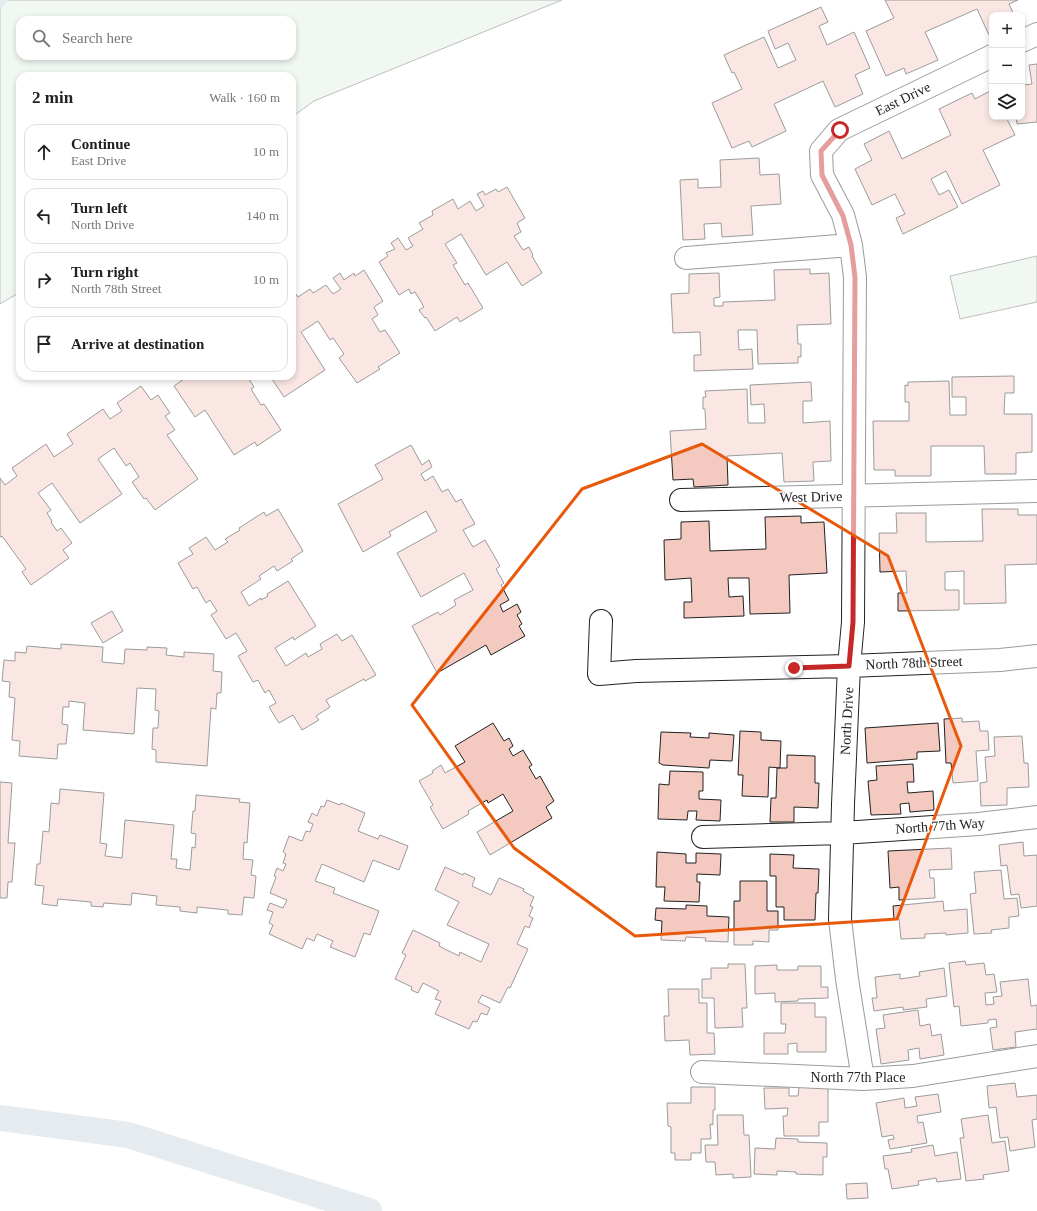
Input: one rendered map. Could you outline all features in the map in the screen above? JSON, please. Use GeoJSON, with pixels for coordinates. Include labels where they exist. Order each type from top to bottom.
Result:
{"type":"FeatureCollection","features":[{"type":"Feature","properties":{"kind":"street"},"geometry":{"type":"LineString","coordinates":[[1025,40],[1037,34]]}},
{"type":"Feature","properties":{"kind":"street","name":"East Drive"},"geometry":{"type":"LineString","coordinates":[[821,151],[840,130],[989,57]]}},
{"type":"Feature","properties":{"kind":"street","name":"North Drive"},"geometry":{"type":"LineString","coordinates":[[821,151],[822,175],[843,216],[851,245],[855,277],[853,622],[849,666],[840,920],[847,979],[863,1079]]}},
{"type":"Feature","properties":{"kind":"street"},"geometry":{"type":"LineString","coordinates":[[686,258],[851,245]]}},
{"type":"Feature","properties":{"kind":"street","name":"West Drive"},"geometry":{"type":"LineString","coordinates":[[681,500],[1037,491]]}},
{"type":"Feature","properties":{"kind":"street","name":"North 78th Street"},"geometry":{"type":"LineString","coordinates":[[601,621],[599,674],[636,671],[794,668],[1000,660],[1037,656]]}},
{"type":"Feature","properties":{"kind":"street","name":"North 77th Way"},"geometry":{"type":"LineString","coordinates":[[702,837],[842,833],[979,824],[1037,817]]}},
{"type":"Feature","properties":{"kind":"street","name":"North 77th Place"},"geometry":{"type":"LineString","coordinates":[[702,1072],[863,1079],[913,1076],[1037,1056]]}},
{"type":"Feature","properties":{"kind":"highlighted area"},"geometry":{"type":"Polygon","coordinates":[[[702,444],[888,556],[961,746],[897,919],[635,936],[514,848],[412,705],[582,489],[702,444]]]}},
{"type":"Feature","properties":{"kind":"green space"},"geometry":{"type":"Polygon","coordinates":[[[0,0],[562,0],[314,101],[296,114],[296,72],[16,72],[16,294],[0,304],[0,0]]]}},
{"type":"Feature","properties":{"kind":"green space"},"geometry":{"type":"Polygon","coordinates":[[[1037,256],[1037,302],[960,319],[950,276],[1037,256]]]}},
{"type":"Feature","properties":{"kind":"building"},"geometry":{"type":"Polygon","coordinates":[[[885,0],[1018,0],[1009,4],[1013,12],[989,12],[989,35],[977,9],[925,32],[938,60],[906,74],[904,68],[886,76],[866,31],[894,18],[885,0]]]}},
{"type":"Feature","properties":{"kind":"building"},"geometry":{"type":"Polygon","coordinates":[[[821,7],[828,22],[819,26],[827,45],[854,32],[870,68],[855,75],[863,94],[835,107],[823,81],[774,104],[786,131],[752,147],[749,141],[732,148],[712,103],[742,89],[734,72],[732,73],[724,55],[764,37],[778,68],[796,60],[788,43],[775,49],[768,31],[821,7]]]}},
{"type":"Feature","properties":{"kind":"building"},"geometry":{"type":"Polygon","coordinates":[[[1037,64],[1037,122],[1017,124],[1016,120],[1025,120],[1025,85],[1032,84],[1029,65],[1037,64]]]}},
{"type":"Feature","properties":{"kind":"building"},"geometry":{"type":"Polygon","coordinates":[[[989,92],[989,120],[1008,120],[1015,135],[983,150],[1000,185],[962,204],[946,171],[931,179],[939,195],[949,190],[958,207],[903,234],[896,218],[905,214],[895,194],[872,205],[855,169],[872,160],[864,144],[889,131],[902,159],[951,135],[939,109],[972,93],[975,99],[989,92]]]}},
{"type":"Feature","properties":{"kind":"building"},"geometry":{"type":"Polygon","coordinates":[[[759,158],[760,175],[779,174],[781,204],[751,206],[753,235],[722,237],[721,223],[704,224],[705,239],[683,240],[680,180],[698,179],[698,188],[721,187],[720,160],[759,158]]]}},
{"type":"Feature","properties":{"kind":"building"},"geometry":{"type":"Polygon","coordinates":[[[507,187],[525,218],[517,223],[521,232],[514,236],[523,250],[529,247],[533,255],[532,256],[542,273],[522,286],[507,262],[486,275],[461,234],[445,244],[457,263],[453,265],[465,285],[468,283],[483,308],[460,322],[457,317],[435,331],[426,317],[425,318],[419,310],[424,307],[415,292],[411,294],[409,289],[399,295],[379,262],[388,256],[386,253],[395,249],[391,243],[398,238],[406,250],[413,246],[408,238],[423,229],[419,223],[433,215],[432,211],[453,199],[458,209],[470,201],[476,211],[484,206],[477,194],[483,191],[485,195],[496,189],[498,192],[507,187]]]}},
{"type":"Feature","properties":{"kind":"building"},"geometry":{"type":"Polygon","coordinates":[[[810,269],[810,274],[829,273],[831,324],[797,325],[798,344],[801,344],[801,357],[798,357],[798,363],[758,364],[757,330],[738,330],[739,350],[752,349],[753,369],[694,371],[694,355],[701,355],[700,332],[673,333],[671,294],[689,293],[689,274],[719,273],[720,297],[714,298],[714,306],[723,306],[723,302],[775,300],[774,270],[810,269]]]}},
{"type":"Feature","properties":{"kind":"building"},"geometry":{"type":"Polygon","coordinates":[[[364,270],[383,301],[374,307],[378,315],[372,319],[380,332],[385,330],[400,353],[378,367],[380,369],[357,383],[339,358],[344,354],[333,338],[330,340],[318,321],[301,332],[325,370],[284,397],[273,380],[296,380],[296,294],[298,297],[310,289],[313,293],[326,285],[333,294],[341,289],[333,278],[340,273],[344,280],[354,273],[355,276],[364,270]]]}},
{"type":"Feature","properties":{"kind":"building"},"geometry":{"type":"Polygon","coordinates":[[[1014,376],[1014,393],[1005,393],[1004,414],[1032,414],[1032,452],[1016,453],[1016,474],[985,474],[984,446],[931,446],[931,476],[895,476],[895,470],[874,470],[873,421],[909,421],[909,402],[905,402],[905,385],[908,386],[908,382],[949,381],[950,415],[966,415],[966,397],[952,397],[952,377],[1014,376]]]}},
{"type":"Feature","properties":{"kind":"building"},"geometry":{"type":"Polygon","coordinates":[[[183,380],[250,380],[254,387],[251,389],[261,405],[264,404],[281,430],[257,446],[255,442],[234,455],[205,410],[195,417],[174,386],[183,380]]]}},
{"type":"Feature","properties":{"kind":"building"},"geometry":{"type":"Polygon","coordinates":[[[811,382],[812,401],[803,401],[803,423],[830,421],[831,461],[813,462],[814,481],[784,482],[782,453],[727,456],[728,485],[694,487],[693,479],[673,480],[670,431],[706,429],[705,409],[703,409],[703,397],[706,397],[705,391],[747,389],[748,423],[765,423],[764,404],[751,405],[750,385],[811,382]]]}},
{"type":"Feature","properties":{"kind":"building"},"geometry":{"type":"Polygon","coordinates":[[[141,386],[151,400],[158,395],[170,413],[165,416],[175,430],[167,435],[198,479],[155,510],[146,498],[144,499],[132,482],[139,477],[130,463],[126,466],[114,448],[98,459],[122,494],[80,523],[52,483],[38,493],[51,510],[47,513],[57,531],[61,528],[72,543],[63,550],[69,558],[31,585],[22,572],[26,569],[2,536],[0,537],[0,478],[5,485],[17,476],[12,468],[46,444],[54,457],[73,444],[67,434],[103,409],[110,419],[122,411],[117,403],[141,386]]]}},
{"type":"Feature","properties":{"kind":"building"},"geometry":{"type":"Polygon","coordinates":[[[411,445],[422,465],[429,460],[432,467],[421,474],[425,481],[433,476],[442,492],[448,489],[456,502],[461,499],[475,524],[463,530],[473,547],[485,540],[500,566],[496,569],[504,583],[501,585],[509,600],[500,605],[503,612],[517,604],[521,612],[517,615],[522,624],[519,626],[525,636],[491,655],[486,645],[437,673],[412,626],[438,612],[440,615],[456,605],[454,600],[473,590],[464,573],[421,597],[397,553],[437,531],[426,511],[389,532],[391,536],[363,552],[338,504],[383,479],[375,465],[411,445]]]}},
{"type":"Feature","properties":{"kind":"building"},"geometry":{"type":"Polygon","coordinates":[[[278,509],[303,551],[291,559],[293,561],[277,571],[274,566],[259,576],[261,579],[241,592],[249,606],[261,598],[261,600],[268,596],[267,594],[288,581],[316,626],[294,640],[293,637],[275,648],[286,666],[306,653],[308,657],[322,649],[320,644],[337,634],[342,641],[352,635],[376,675],[365,681],[364,679],[326,700],[330,707],[316,716],[319,720],[302,730],[293,715],[279,723],[269,707],[276,703],[269,690],[265,693],[258,680],[253,682],[238,656],[247,651],[236,633],[226,639],[211,615],[217,611],[210,600],[206,603],[197,587],[193,589],[178,563],[193,554],[189,548],[206,537],[215,550],[228,542],[225,539],[240,530],[239,528],[264,512],[266,516],[278,509]]]}},
{"type":"Feature","properties":{"kind":"building"},"geometry":{"type":"Polygon","coordinates":[[[982,509],[1018,509],[1018,515],[1037,515],[1037,564],[1005,565],[1006,603],[964,604],[964,571],[945,572],[945,590],[959,590],[959,610],[898,611],[898,593],[907,593],[906,571],[880,572],[879,533],[897,533],[896,513],[926,513],[926,542],[983,541],[982,509]]]}},
{"type":"Feature","properties":{"kind":"building"},"geometry":{"type":"Polygon","coordinates":[[[801,516],[801,523],[824,522],[827,573],[789,575],[790,613],[750,614],[749,578],[728,578],[729,597],[743,596],[744,616],[684,618],[684,602],[692,602],[691,578],[665,580],[664,540],[681,539],[681,522],[709,521],[710,551],[766,549],[765,517],[801,516]]]}},
{"type":"Feature","properties":{"kind":"building"},"geometry":{"type":"Polygon","coordinates":[[[112,611],[123,631],[103,643],[91,623],[112,611]]]}},
{"type":"Feature","properties":{"kind":"building"},"geometry":{"type":"Polygon","coordinates":[[[61,644],[103,647],[102,662],[124,664],[125,649],[147,650],[147,647],[167,648],[166,655],[184,657],[184,652],[214,654],[213,671],[222,672],[221,693],[217,693],[216,709],[211,708],[207,766],[156,762],[156,750],[152,749],[153,728],[158,728],[159,711],[155,710],[156,689],[137,688],[134,734],[83,730],[85,703],[69,701],[69,707],[63,707],[62,724],[68,725],[66,744],[58,744],[57,759],[19,756],[20,741],[12,740],[15,698],[9,697],[10,682],[2,681],[4,660],[15,661],[15,652],[26,653],[27,646],[61,649],[61,644]]]}},
{"type":"Feature","properties":{"kind":"building"},"geometry":{"type":"Polygon","coordinates":[[[962,718],[962,722],[979,721],[980,731],[988,731],[989,750],[976,751],[978,781],[953,783],[951,763],[946,763],[944,719],[962,718]]]}},
{"type":"Feature","properties":{"kind":"building"},"geometry":{"type":"Polygon","coordinates":[[[493,723],[504,741],[509,738],[513,746],[509,749],[513,756],[523,750],[532,765],[529,767],[536,779],[540,776],[554,801],[546,807],[552,818],[490,855],[477,832],[513,811],[503,794],[488,803],[487,800],[468,811],[469,814],[443,829],[430,807],[433,805],[419,781],[433,773],[432,771],[441,765],[445,773],[465,762],[455,746],[493,723]]]}},
{"type":"Feature","properties":{"kind":"building"},"geometry":{"type":"Polygon","coordinates":[[[938,723],[940,751],[917,752],[917,759],[867,763],[865,728],[938,723]]]}},
{"type":"Feature","properties":{"kind":"building"},"geometry":{"type":"Polygon","coordinates":[[[740,731],[761,732],[761,740],[781,741],[780,768],[769,767],[768,797],[742,796],[743,775],[738,775],[740,731]]]}},
{"type":"Feature","properties":{"kind":"building"},"geometry":{"type":"Polygon","coordinates":[[[661,732],[691,733],[690,737],[709,738],[709,733],[734,735],[732,761],[710,760],[709,768],[663,765],[659,763],[661,732]]]}},
{"type":"Feature","properties":{"kind":"building"},"geometry":{"type":"Polygon","coordinates":[[[1022,736],[1024,763],[1028,763],[1029,787],[1007,788],[1007,805],[981,806],[980,783],[987,782],[985,757],[995,756],[994,737],[1022,736]]]}},
{"type":"Feature","properties":{"kind":"building"},"geometry":{"type":"Polygon","coordinates":[[[787,755],[815,756],[815,783],[819,783],[818,808],[794,807],[794,822],[770,822],[771,798],[776,798],[777,768],[787,768],[787,755]]]}},
{"type":"Feature","properties":{"kind":"building"},"geometry":{"type":"Polygon","coordinates":[[[913,764],[914,782],[907,782],[908,793],[933,791],[934,810],[910,812],[909,803],[900,804],[901,814],[871,815],[868,781],[877,780],[876,766],[913,764]]]}},
{"type":"Feature","properties":{"kind":"building"},"geometry":{"type":"Polygon","coordinates":[[[670,771],[703,772],[703,791],[699,791],[699,799],[721,800],[720,821],[696,820],[697,811],[688,811],[687,820],[658,819],[659,784],[669,785],[670,771]]]}},
{"type":"Feature","properties":{"kind":"building"},"geometry":{"type":"Polygon","coordinates":[[[0,782],[12,783],[8,843],[15,843],[12,882],[8,882],[7,898],[0,898],[0,782]]]}},
{"type":"Feature","properties":{"kind":"building"},"geometry":{"type":"Polygon","coordinates":[[[60,789],[104,793],[100,843],[107,844],[105,856],[122,858],[125,820],[174,825],[171,859],[177,859],[176,868],[190,870],[192,847],[195,848],[196,834],[191,833],[196,795],[240,799],[239,802],[250,803],[247,843],[244,842],[243,859],[253,860],[251,875],[256,876],[254,898],[244,897],[242,915],[228,914],[228,910],[197,907],[197,913],[180,911],[180,907],[156,905],[157,896],[132,893],[131,905],[104,903],[103,907],[91,906],[91,902],[58,899],[57,906],[42,904],[44,886],[35,885],[37,864],[40,864],[43,831],[49,832],[51,803],[59,804],[60,789]]]}},
{"type":"Feature","properties":{"kind":"building"},"geometry":{"type":"Polygon","coordinates":[[[327,800],[340,805],[341,803],[365,813],[358,831],[378,839],[380,835],[408,846],[399,870],[373,860],[364,882],[322,864],[315,881],[335,888],[333,893],[379,911],[370,935],[364,933],[355,957],[330,947],[333,941],[317,934],[314,941],[307,938],[302,949],[269,934],[273,925],[269,923],[273,912],[267,910],[270,903],[283,908],[287,900],[270,893],[276,877],[274,876],[277,868],[283,871],[286,864],[283,863],[286,854],[283,852],[289,836],[302,841],[306,831],[310,832],[313,824],[308,822],[312,813],[317,816],[321,806],[324,807],[327,800]]]}},
{"type":"Feature","properties":{"kind":"building"},"geometry":{"type":"Polygon","coordinates":[[[1023,842],[1024,856],[1037,855],[1037,906],[1021,908],[1019,894],[1011,895],[1007,865],[1001,866],[999,845],[1023,842]]]}},
{"type":"Feature","properties":{"kind":"building"},"geometry":{"type":"Polygon","coordinates":[[[951,848],[952,869],[929,870],[930,878],[934,878],[935,898],[899,900],[899,887],[890,888],[888,851],[951,848]]]}},
{"type":"Feature","properties":{"kind":"building"},"geometry":{"type":"Polygon","coordinates":[[[657,852],[686,854],[686,863],[696,863],[696,853],[721,854],[720,875],[697,874],[697,882],[700,882],[699,902],[664,901],[665,887],[656,887],[657,852]]]}},
{"type":"Feature","properties":{"kind":"building"},"geometry":{"type":"Polygon","coordinates":[[[770,854],[794,855],[793,868],[819,869],[815,920],[784,920],[784,907],[776,907],[776,876],[770,876],[770,854]]]}},
{"type":"Feature","properties":{"kind":"building"},"geometry":{"type":"Polygon","coordinates":[[[445,867],[463,875],[464,873],[475,878],[472,886],[491,895],[499,878],[524,889],[523,891],[534,897],[530,906],[533,907],[529,916],[533,918],[529,928],[525,926],[517,944],[528,949],[510,988],[508,987],[500,1003],[482,995],[478,1002],[490,1008],[487,1015],[481,1013],[477,1022],[473,1021],[469,1029],[435,1014],[441,1001],[435,999],[439,991],[423,983],[418,993],[411,990],[412,987],[395,979],[406,955],[402,953],[413,930],[440,943],[439,946],[459,956],[460,952],[481,962],[489,944],[447,925],[459,902],[435,890],[445,867]]]}},
{"type":"Feature","properties":{"kind":"building"},"geometry":{"type":"Polygon","coordinates":[[[1001,870],[1004,899],[1017,898],[1019,916],[1009,917],[1009,928],[991,930],[992,933],[974,934],[970,894],[976,893],[974,872],[1001,870]]]}},
{"type":"Feature","properties":{"kind":"building"},"geometry":{"type":"Polygon","coordinates":[[[740,881],[767,881],[767,911],[778,911],[778,930],[769,930],[769,942],[753,941],[753,945],[734,945],[734,901],[740,901],[740,881]]]}},
{"type":"Feature","properties":{"kind":"building"},"geometry":{"type":"Polygon","coordinates":[[[943,901],[944,911],[967,909],[968,933],[946,935],[946,933],[925,934],[925,938],[901,939],[899,919],[894,919],[893,906],[943,901]]]}},
{"type":"Feature","properties":{"kind":"building"},"geometry":{"type":"Polygon","coordinates":[[[686,905],[707,906],[707,916],[729,917],[728,942],[705,941],[706,938],[686,937],[685,941],[661,940],[662,921],[655,920],[656,908],[686,909],[686,905]]]}},
{"type":"Feature","properties":{"kind":"building"},"geometry":{"type":"Polygon","coordinates":[[[965,961],[966,965],[984,963],[986,975],[994,974],[997,992],[985,993],[986,1005],[994,1004],[993,997],[1002,996],[1000,982],[1028,979],[1031,1006],[1037,1005],[1037,1029],[1015,1032],[1016,1047],[993,1050],[990,1028],[997,1027],[996,1019],[988,1020],[988,1023],[961,1026],[959,1006],[954,1007],[949,963],[965,961]]]}},
{"type":"Feature","properties":{"kind":"building"},"geometry":{"type":"Polygon","coordinates":[[[728,964],[745,964],[747,1008],[742,1008],[743,1027],[715,1028],[714,998],[702,998],[702,979],[711,979],[711,968],[728,968],[728,964]]]}},
{"type":"Feature","properties":{"kind":"building"},"geometry":{"type":"Polygon","coordinates":[[[777,965],[777,970],[798,970],[798,966],[821,966],[821,987],[828,987],[828,998],[798,999],[798,1001],[775,1002],[775,993],[755,994],[755,966],[777,965]]]}},
{"type":"Feature","properties":{"kind":"building"},"geometry":{"type":"Polygon","coordinates":[[[944,968],[947,996],[926,999],[927,1007],[903,1010],[903,1007],[874,1011],[872,998],[877,998],[875,977],[900,974],[900,979],[920,976],[919,972],[944,968]]]}},
{"type":"Feature","properties":{"kind":"building"},"geometry":{"type":"Polygon","coordinates":[[[668,989],[699,989],[699,1003],[707,1003],[707,1033],[714,1033],[715,1054],[690,1055],[689,1040],[665,1041],[664,1016],[669,1016],[668,989]]]}},
{"type":"Feature","properties":{"kind":"building"},"geometry":{"type":"Polygon","coordinates":[[[781,1003],[815,1003],[815,1017],[826,1017],[826,1052],[797,1052],[797,1043],[788,1044],[788,1054],[764,1054],[764,1033],[785,1033],[786,1024],[781,1024],[781,1003]]]}},
{"type":"Feature","properties":{"kind":"building"},"geometry":{"type":"Polygon","coordinates":[[[918,1010],[920,1026],[930,1024],[932,1036],[941,1034],[944,1055],[920,1059],[919,1048],[908,1050],[909,1060],[881,1064],[876,1029],[885,1028],[883,1015],[918,1010]]]}},
{"type":"Feature","properties":{"kind":"building"},"geometry":{"type":"Polygon","coordinates":[[[1015,1083],[1017,1097],[1037,1095],[1037,1119],[1032,1120],[1035,1147],[1010,1151],[1008,1137],[1000,1138],[996,1107],[989,1108],[987,1086],[1015,1083]]]}},
{"type":"Feature","properties":{"kind":"building"},"geometry":{"type":"Polygon","coordinates":[[[691,1087],[715,1087],[715,1110],[713,1110],[713,1125],[710,1124],[711,1139],[701,1139],[701,1153],[691,1153],[691,1160],[675,1160],[675,1153],[671,1153],[671,1127],[668,1126],[667,1103],[691,1103],[691,1087]]]}},
{"type":"Feature","properties":{"kind":"building"},"geometry":{"type":"Polygon","coordinates":[[[799,1087],[828,1087],[828,1122],[819,1122],[819,1136],[784,1136],[783,1116],[787,1116],[788,1108],[765,1109],[764,1088],[789,1088],[789,1096],[798,1096],[799,1087]]]}},
{"type":"Feature","properties":{"kind":"building"},"geometry":{"type":"Polygon","coordinates":[[[938,1094],[941,1112],[917,1116],[918,1123],[923,1122],[927,1143],[890,1149],[888,1140],[894,1139],[893,1135],[882,1137],[876,1103],[904,1098],[905,1108],[917,1106],[915,1097],[938,1094]]]}},
{"type":"Feature","properties":{"kind":"building"},"geometry":{"type":"Polygon","coordinates":[[[717,1115],[743,1115],[744,1135],[749,1135],[751,1177],[733,1178],[733,1174],[716,1175],[715,1162],[706,1162],[705,1145],[718,1145],[717,1115]]]}},
{"type":"Feature","properties":{"kind":"building"},"geometry":{"type":"Polygon","coordinates":[[[988,1115],[992,1143],[1005,1141],[1009,1171],[983,1175],[984,1179],[966,1181],[960,1138],[964,1138],[961,1119],[988,1115]]]}},
{"type":"Feature","properties":{"kind":"building"},"geometry":{"type":"Polygon","coordinates":[[[776,1138],[798,1139],[798,1142],[827,1143],[827,1157],[823,1157],[823,1175],[796,1174],[796,1172],[777,1171],[777,1175],[754,1174],[755,1148],[775,1149],[776,1138]]]}},
{"type":"Feature","properties":{"kind":"building"},"geometry":{"type":"Polygon","coordinates":[[[933,1145],[935,1156],[957,1152],[961,1179],[937,1182],[936,1178],[918,1181],[919,1185],[892,1189],[888,1169],[885,1169],[883,1156],[912,1152],[911,1149],[933,1145]]]}},
{"type":"Feature","properties":{"kind":"building"},"geometry":{"type":"Polygon","coordinates":[[[867,1183],[868,1198],[847,1199],[846,1184],[867,1183]]]}},
{"type":"Feature","properties":{"kind":"waterway"},"geometry":{"type":"LineString","coordinates":[[0,4],[4,0]]}},
{"type":"Feature","properties":{"kind":"waterway"},"geometry":{"type":"LineString","coordinates":[[0,1118],[128,1135],[369,1211]]}},
{"type":"Feature","properties":{"kind":"route"},"geometry":{"type":"LineString","coordinates":[[794,668],[849,666],[853,622],[855,277],[851,245],[843,216],[822,175],[821,151],[840,130]]}}]}
